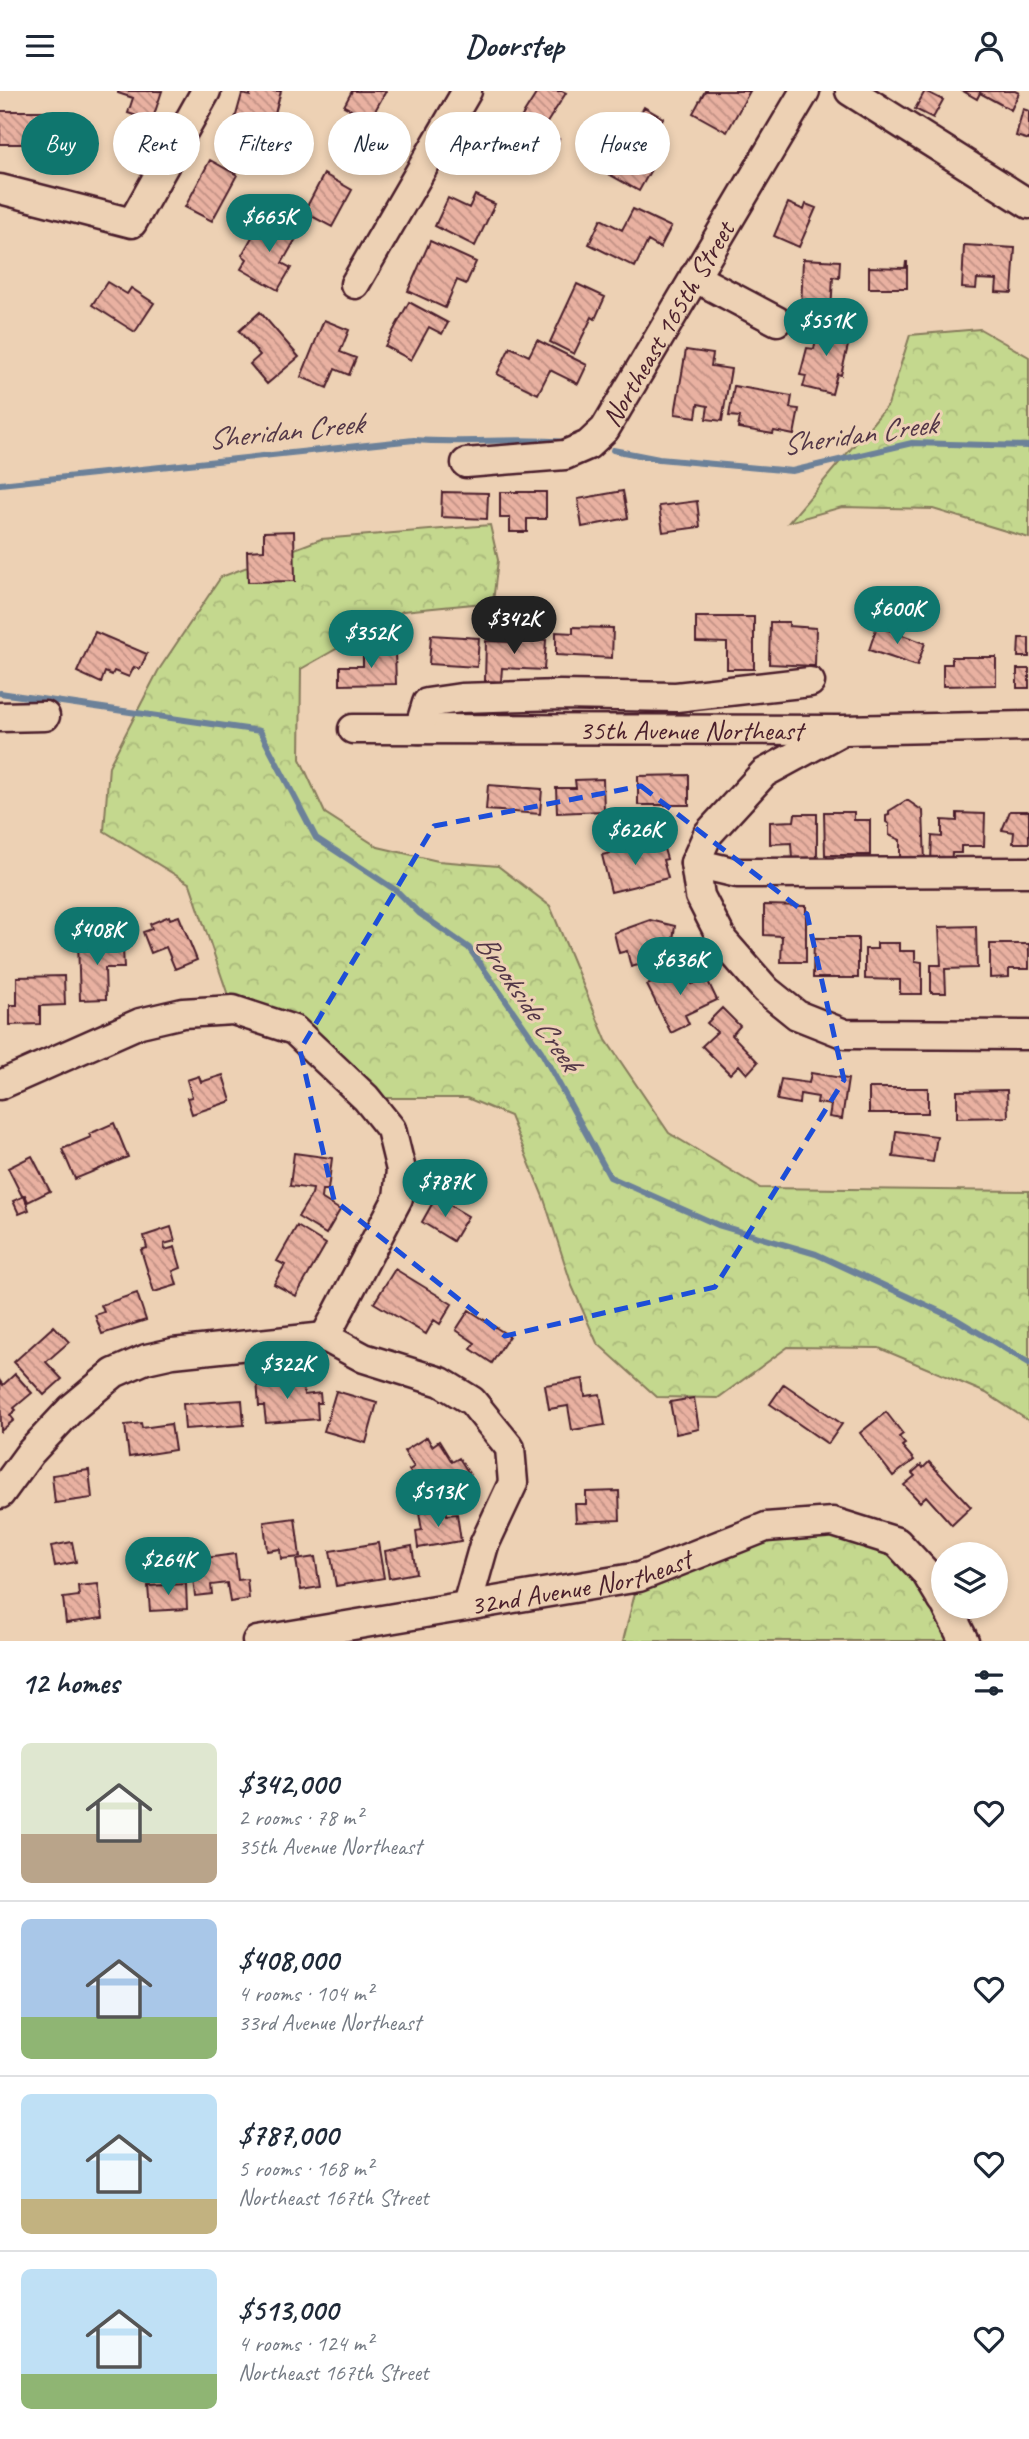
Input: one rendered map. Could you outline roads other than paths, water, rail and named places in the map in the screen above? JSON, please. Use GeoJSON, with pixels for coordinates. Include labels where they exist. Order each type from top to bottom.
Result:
{"type":"FeatureCollection","features":[{"type":"Feature","properties":{"kind":"street"},"geometry":{"type":"LineString","coordinates":[[0,189],[132,223],[206,91]]}},
{"type":"Feature","properties":{"kind":"street"},"geometry":{"type":"LineString","coordinates":[[355,284],[467,91]]}},
{"type":"Feature","properties":{"kind":"street","name":"Northeast 165th Street"},"geometry":{"type":"LineString","coordinates":[[466,463],[565,454],[588,445],[605,429],[805,91]]}},
{"type":"Feature","properties":{"kind":"street"},"geometry":{"type":"LineString","coordinates":[[850,91],[1029,204]]}},
{"type":"Feature","properties":{"kind":"street"},"geometry":{"type":"LineString","coordinates":[[694,277],[777,321]]}},
{"type":"Feature","properties":{"kind":"street"},"geometry":{"type":"LineString","coordinates":[[419,729],[427,703],[461,698],[560,695],[676,697],[810,683]]}},
{"type":"Feature","properties":{"kind":"street"},"geometry":{"type":"LineString","coordinates":[[0,717],[45,716]]}},
{"type":"Feature","properties":{"kind":"street","name":"35th Avenue Northeast"},"geometry":{"type":"LineString","coordinates":[[353,729],[843,730],[1029,726]]}},
{"type":"Feature","properties":{"kind":"street"},"geometry":{"type":"LineString","coordinates":[[843,730],[764,773],[708,834],[695,863],[700,896],[723,941],[766,990],[797,1015],[845,1034],[1029,1035]]}},
{"type":"Feature","properties":{"kind":"street"},"geometry":{"type":"LineString","coordinates":[[695,863],[737,873],[1029,872]]}},
{"type":"Feature","properties":{"kind":"street"},"geometry":{"type":"LineString","coordinates":[[0,1085],[140,1023],[183,1013],[233,1010],[294,1030],[366,1098],[391,1129],[401,1170],[398,1198],[325,1337]]}},
{"type":"Feature","properties":{"kind":"street"},"geometry":{"type":"LineString","coordinates":[[0,1494],[30,1453],[71,1409],[114,1373],[146,1359],[173,1353],[325,1337],[364,1359],[441,1382],[472,1401],[510,1448],[513,1483],[484,1545],[467,1605]]}},
{"type":"Feature","properties":{"kind":"street","name":"32nd Avenue Northeast"},"geometry":{"type":"LineString","coordinates":[[257,1641],[639,1577],[766,1527],[833,1522],[897,1542],[931,1581]]}},
{"type":"Feature","properties":{"kind":"street"},"geometry":{"type":"LineString","coordinates":[[953,1619],[964,1641]]}},
{"type":"Feature","properties":{"kind":"waterway","name":"Sheridan Creek"},"geometry":{"type":"LineString","coordinates":[[0,484],[414,440],[566,442]]}},
{"type":"Feature","properties":{"kind":"waterway","name":"Sheridan Creek"},"geometry":{"type":"LineString","coordinates":[[613,450],[659,459],[792,471],[912,443],[1029,446]]}},
{"type":"Feature","properties":{"kind":"waterway","name":"Brookside Creek"},"geometry":{"type":"LineString","coordinates":[[0,693],[260,731],[316,838],[397,891],[419,913],[469,948],[541,1051],[610,1177],[718,1225],[816,1254],[956,1319],[1029,1363]]}}]}
